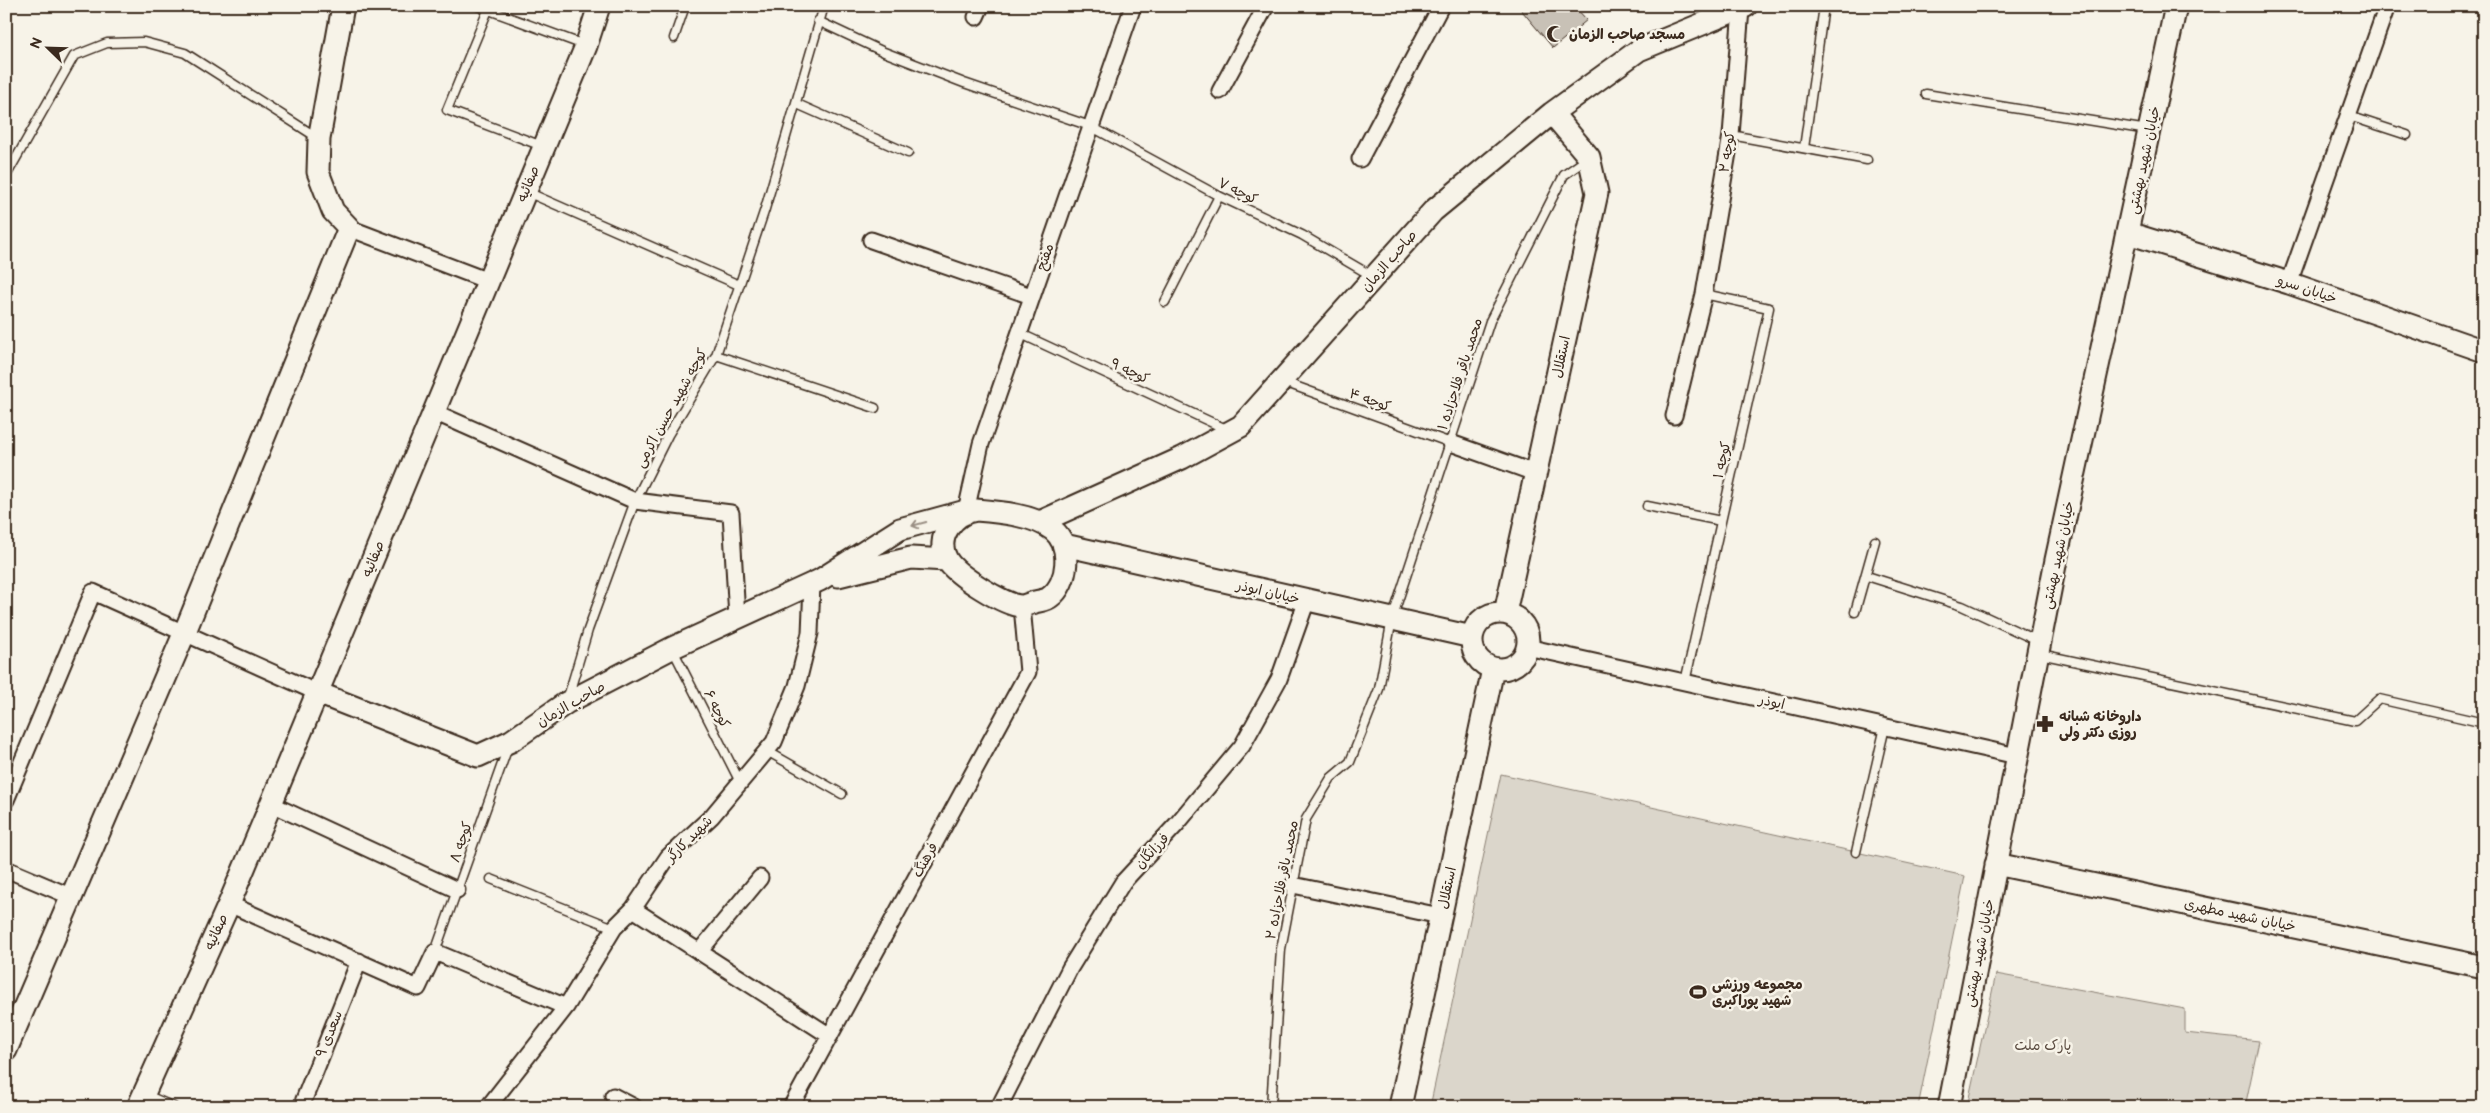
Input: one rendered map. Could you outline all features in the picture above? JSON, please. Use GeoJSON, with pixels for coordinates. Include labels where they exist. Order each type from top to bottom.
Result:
{"type":"FeatureCollection","features":[{"type":"Feature","properties":{"kind":"street"},"geometry":{"type":"LineString","coordinates":[[343,6],[319,139],[318,172],[333,211],[349,228],[488,281]]}},
{"type":"Feature","properties":{"kind":"street","name":"صفائیه"},"geometry":{"type":"LineString","coordinates":[[140,1100],[229,904],[318,693],[586,46],[599,6]]}},
{"type":"Feature","properties":{"kind":"street","name":"مفتح"},"geometry":{"type":"LineString","coordinates":[[966,511],[981,444],[1133,6]]}},
{"type":"Feature","properties":{"kind":"street"},"geometry":{"type":"LineString","coordinates":[[1220,91],[1266,6]]}},
{"type":"Feature","properties":{"kind":"street"},"geometry":{"type":"LineString","coordinates":[[1360,159],[1441,6]]}},
{"type":"Feature","properties":{"kind":"street","name":"خیابان شهید بهشتی"},"geometry":{"type":"LineString","coordinates":[[1948,1107],[2039,648],[2176,6]]}},
{"type":"Feature","properties":{"kind":"street"},"geometry":{"type":"LineString","coordinates":[[2289,283],[2387,6]]}},
{"type":"Feature","properties":{"kind":"street","name":"صاحب الزمان"},"geometry":{"type":"LineString","coordinates":[[1040,522],[1182,458],[1241,426],[1433,211],[1552,113],[1639,50],[1742,7]]}},
{"type":"Feature","properties":{"kind":"street","name":"کوچه ۲"},"geometry":{"type":"LineString","coordinates":[[1674,416],[1704,294],[1731,135],[1742,7]]}},
{"type":"Feature","properties":{"kind":"street"},"geometry":{"type":"LineString","coordinates":[[1552,113],[1590,157]]}},
{"type":"Feature","properties":{"kind":"street","name":"استقلال"},"geometry":{"type":"LineString","coordinates":[[1505,613],[1596,193],[1590,157]]}},
{"type":"Feature","properties":{"kind":"street"},"geometry":{"type":"LineString","coordinates":[[6,1050],[184,634],[349,228]]}},
{"type":"Feature","properties":{"kind":"street","name":"خیابان سرو"},"geometry":{"type":"LineString","coordinates":[[2128,232],[2289,283],[2484,351]]}},
{"type":"Feature","properties":{"kind":"street"},"geometry":{"type":"LineString","coordinates":[[871,240],[1032,296]]}},
{"type":"Feature","properties":{"kind":"street"},"geometry":{"type":"LineString","coordinates":[[434,412],[635,501],[731,514],[737,618]]}},
{"type":"Feature","properties":{"kind":"street"},"geometry":{"type":"LineString","coordinates":[[1450,443],[1535,473]]}},
{"type":"Feature","properties":{"kind":"street"},"geometry":{"type":"LineString","coordinates":[[816,582],[900,529],[966,511],[986,511],[1040,522],[1054,531],[1064,545],[1066,574],[1050,598],[1022,606],[1004,601],[960,573],[947,560],[943,542],[950,523],[966,511]]}},
{"type":"Feature","properties":{"kind":"street","name":"خیابان ابوذر"},"geometry":{"type":"LineString","coordinates":[[1064,545],[1472,637]]}},
{"type":"Feature","properties":{"kind":"street"},"geometry":{"type":"LineString","coordinates":[[816,582],[911,558],[947,560]]}},
{"type":"Feature","properties":{"kind":"street","name":"صاحب الزمان"},"geometry":{"type":"LineString","coordinates":[[318,693],[478,756],[511,741],[566,703],[672,648],[816,582]]}},
{"type":"Feature","properties":{"kind":"street","name":"شهید کارگر"},"geometry":{"type":"LineString","coordinates":[[488,1107],[566,1007],[614,928],[633,909],[668,857],[712,816],[774,742],[796,686],[810,633],[816,582]]}},
{"type":"Feature","properties":{"kind":"street"},"geometry":{"type":"LineString","coordinates":[[6,800],[93,592],[318,693]]}},
{"type":"Feature","properties":{"kind":"street","name":"فرزانگان"},"geometry":{"type":"LineString","coordinates":[[999,1107],[1070,968],[1123,882],[1176,825],[1242,746],[1279,679],[1307,600]]}},
{"type":"Feature","properties":{"kind":"street","name":"فرهنگ"},"geometry":{"type":"LineString","coordinates":[[791,1107],[1028,672],[1022,606]]}},
{"type":"Feature","properties":{"kind":"street"},"geometry":{"type":"LineString","coordinates":[[1490,613],[1505,613],[1523,623],[1529,640],[1524,657],[1509,668],[1493,669],[1477,659],[1471,642],[1472,637],[1476,624],[1490,613]]}},
{"type":"Feature","properties":{"kind":"street","name":"ابوذر"},"geometry":{"type":"LineString","coordinates":[[1527,647],[2018,756]]}},
{"type":"Feature","properties":{"kind":"street","name":"استقلال"},"geometry":{"type":"LineString","coordinates":[[1400,1107],[1493,669]]}},
{"type":"Feature","properties":{"kind":"street"},"geometry":{"type":"LineString","coordinates":[[271,804],[457,890]]}},
{"type":"Feature","properties":{"kind":"street","name":"خیابان شهید مطهری"},"geometry":{"type":"LineString","coordinates":[[1996,864],[2484,967]]}},
{"type":"Feature","properties":{"kind":"street"},"geometry":{"type":"LineString","coordinates":[[6,870],[72,896]]}},
{"type":"Feature","properties":{"kind":"street"},"geometry":{"type":"LineString","coordinates":[[699,952],[760,878]]}},
{"type":"Feature","properties":{"kind":"street"},"geometry":{"type":"LineString","coordinates":[[1293,885],[1440,916]]}},
{"type":"Feature","properties":{"kind":"street"},"geometry":{"type":"LineString","coordinates":[[229,904],[418,988],[435,952],[566,1007]]}},
{"type":"Feature","properties":{"kind":"street"},"geometry":{"type":"LineString","coordinates":[[633,909],[830,1036]]}},
{"type":"Feature","properties":{"kind":"street","name":"سعدی ۹"},"geometry":{"type":"LineString","coordinates":[[301,1107],[359,961]]}},
{"type":"Feature","properties":{"kind":"street"},"geometry":{"type":"LineString","coordinates":[[613,1096],[634,1107]]}},
{"type":"Feature","properties":{"kind":"lane"},"geometry":{"type":"LineString","coordinates":[[479,6],[586,46]]}},
{"type":"Feature","properties":{"kind":"lane"},"geometry":{"type":"LineString","coordinates":[[674,38],[685,6]]}},
{"type":"Feature","properties":{"kind":"lane","name":"کوچه شهید حسن اکرمی"},"geometry":{"type":"LineString","coordinates":[[566,703],[588,630],[635,501],[668,435],[716,355],[796,104],[818,21],[824,6]]}},
{"type":"Feature","properties":{"kind":"lane"},"geometry":{"type":"LineString","coordinates":[[1804,148],[1824,6]]}},
{"type":"Feature","properties":{"kind":"lane"},"geometry":{"type":"LineString","coordinates":[[488,10],[447,110],[544,147]]}},
{"type":"Feature","properties":{"kind":"lane","name":"کوچه ۷"},"geometry":{"type":"LineString","coordinates":[[818,21],[911,62],[1090,126],[1219,196],[1302,235],[1374,277]]}},
{"type":"Feature","properties":{"kind":"lane"},"geometry":{"type":"LineString","coordinates":[[6,176],[74,56],[107,43],[144,42],[185,53],[319,139]]}},
{"type":"Feature","properties":{"kind":"lane"},"geometry":{"type":"LineString","coordinates":[[1926,94],[2150,131]]}},
{"type":"Feature","properties":{"kind":"lane"},"geometry":{"type":"LineString","coordinates":[[796,104],[908,153]]}},
{"type":"Feature","properties":{"kind":"lane"},"geometry":{"type":"LineString","coordinates":[[2349,116],[2407,135]]}},
{"type":"Feature","properties":{"kind":"lane"},"geometry":{"type":"LineString","coordinates":[[1731,135],[1867,160]]}},
{"type":"Feature","properties":{"kind":"lane","name":"محمد باقر فلاحزاده ۱"},"geometry":{"type":"LineString","coordinates":[[1392,619],[1490,320],[1564,175],[1590,157]]}},
{"type":"Feature","properties":{"kind":"lane"},"geometry":{"type":"LineString","coordinates":[[526,191],[739,285]]}},
{"type":"Feature","properties":{"kind":"lane"},"geometry":{"type":"LineString","coordinates":[[1165,302],[1219,196]]}},
{"type":"Feature","properties":{"kind":"lane","name":"کوچه ۱"},"geometry":{"type":"LineString","coordinates":[[1685,682],[1769,308],[1704,294]]}},
{"type":"Feature","properties":{"kind":"lane","name":"کوچه ۹"},"geometry":{"type":"LineString","coordinates":[[1018,333],[1232,431]]}},
{"type":"Feature","properties":{"kind":"lane"},"geometry":{"type":"LineString","coordinates":[[716,355],[875,408]]}},
{"type":"Feature","properties":{"kind":"lane","name":"کوچه ۴"},"geometry":{"type":"LineString","coordinates":[[1282,381],[1450,443]]}},
{"type":"Feature","properties":{"kind":"lane"},"geometry":{"type":"LineString","coordinates":[[1647,506],[1721,521]]}},
{"type":"Feature","properties":{"kind":"lane"},"geometry":{"type":"LineString","coordinates":[[1855,612],[1867,576],[1875,540]]}},
{"type":"Feature","properties":{"kind":"lane"},"geometry":{"type":"LineString","coordinates":[[1867,576],[1962,606],[2039,648],[2355,721],[2379,699],[2484,723]]}},
{"type":"Feature","properties":{"kind":"lane","name":"محمد باقر فلاحزاده ۲"},"geometry":{"type":"LineString","coordinates":[[1271,1107],[1281,949],[1306,819],[1331,778],[1350,762],[1379,689],[1392,619]]}},
{"type":"Feature","properties":{"kind":"lane","name":"کوچه ۶"},"geometry":{"type":"LineString","coordinates":[[672,648],[740,782]]}},
{"type":"Feature","properties":{"kind":"lane"},"geometry":{"type":"LineString","coordinates":[[1856,852],[1886,727]]}},
{"type":"Feature","properties":{"kind":"lane","name":"کوچه ۸"},"geometry":{"type":"LineString","coordinates":[[435,952],[511,741]]}},
{"type":"Feature","properties":{"kind":"lane"},"geometry":{"type":"LineString","coordinates":[[767,751],[842,794]]}},
{"type":"Feature","properties":{"kind":"lane"},"geometry":{"type":"LineString","coordinates":[[491,879],[614,928]]}},
{"type":"Feature","properties":{"kind":"lane"},"geometry":{"type":"LineString","coordinates":[[140,1100],[174,1107]]}},
{"type":"Feature","properties":{"kind":"green space","name":"مجموعه ورزشی شهید پوراکبری"},"geometry":{"type":"Polygon","coordinates":[[[1501,774],[1965,876],[1918,1107],[1430,1107],[1501,774]]]}},
{"type":"Feature","properties":{"kind":"green space","name":"پارک ملت"},"geometry":{"type":"Polygon","coordinates":[[[1996,974],[2185,1009],[2185,1033],[2259,1041],[2245,1107],[1967,1107],[1996,974]]]}},
{"type":"Feature","properties":{"kind":"building","name":"مسجد صاحب الزمان"},"geometry":{"type":"Polygon","coordinates":[[[1518,6],[1574,6],[1587,20],[1553,48],[1518,6]]]}},
{"type":"Feature","properties":{"kind":"place","name":"مسجد صاحب الزمان"},"geometry":{"type":"Point","coordinates":[1555,34]}},
{"type":"Feature","properties":{"kind":"place","name":"داروخانه شبانه روزی دکتر ولی"},"geometry":{"type":"Point","coordinates":[2045,724]}},
{"type":"Feature","properties":{"kind":"place","name":"مجموعه ورزشی شهید پوراکبری"},"geometry":{"type":"Point","coordinates":[1698,992]}}]}
